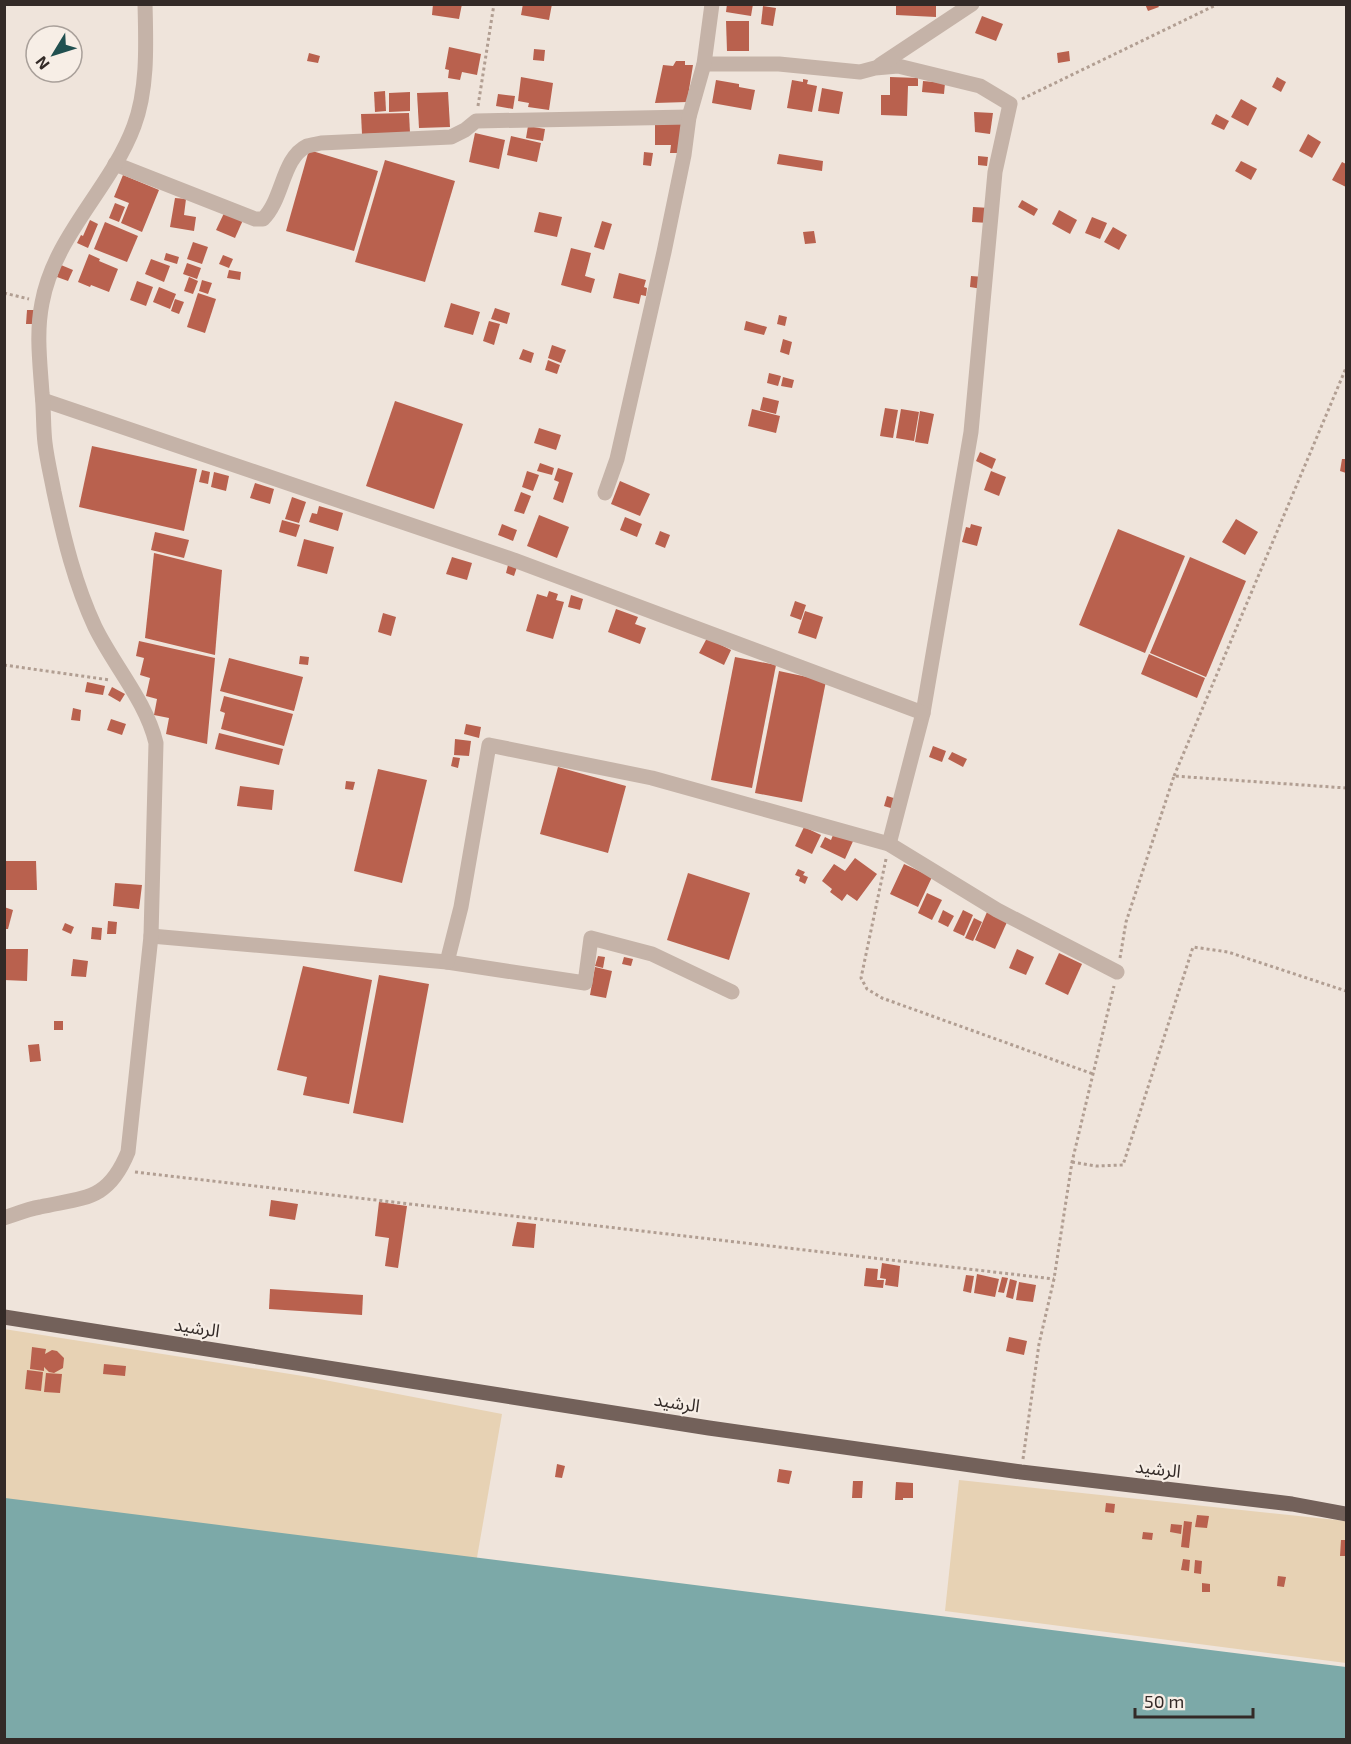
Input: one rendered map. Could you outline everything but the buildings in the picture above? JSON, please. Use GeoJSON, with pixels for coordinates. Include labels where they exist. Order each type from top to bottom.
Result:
{"type":"FeatureCollection","features":[{"type":"Feature","properties":{"kind":"main road","name":"الرشيد"},"geometry":{"type":"LineString","coordinates":[[4,1317],[552,1404],[1021,1472],[1293,1504],[1347,1514]]}},
{"type":"Feature","properties":{"kind":"street"},"geometry":{"type":"LineString","coordinates":[[4,1218],[26,1210],[93,1196],[107,1186],[120,1170],[128,1152],[151,936],[156,743],[147,714],[106,649],[91,618],[69,561],[45,444],[38,340],[42,303],[50,272],[134,128],[143,85],[145,4]]}},
{"type":"Feature","properties":{"kind":"street"},"geometry":{"type":"LineString","coordinates":[[604,493],[617,459],[644,341],[684,155],[689,117],[704,64],[712,4]]}},
{"type":"Feature","properties":{"kind":"street"},"geometry":{"type":"LineString","coordinates":[[875,68],[972,4]]}},
{"type":"Feature","properties":{"kind":"street"},"geometry":{"type":"LineString","coordinates":[[704,64],[779,64],[860,72],[898,66],[980,86],[1010,104],[995,171],[971,432],[923,713],[890,844]]}},
{"type":"Feature","properties":{"kind":"street"},"geometry":{"type":"LineString","coordinates":[[115,164],[255,219],[263,219],[271,211],[289,164],[306,147],[321,143],[451,137],[476,121],[689,117]]}},
{"type":"Feature","properties":{"kind":"street"},"geometry":{"type":"LineString","coordinates":[[43,400],[514,560],[923,713]]}},
{"type":"Feature","properties":{"kind":"street"},"geometry":{"type":"LineString","coordinates":[[447,962],[461,907],[489,745],[652,778],[890,844],[997,910],[1118,972]]}},
{"type":"Feature","properties":{"kind":"street"},"geometry":{"type":"LineString","coordinates":[[151,936],[447,962],[585,983],[591,938],[651,954],[732,992]]}},
{"type":"Feature","properties":{"kind":"path"},"geometry":{"type":"LineString","coordinates":[[476,121],[494,4]]}},
{"type":"Feature","properties":{"kind":"path"},"geometry":{"type":"LineString","coordinates":[[1010,104],[1218,4]]}},
{"type":"Feature","properties":{"kind":"path"},"geometry":{"type":"LineString","coordinates":[[4,293],[42,303]]}},
{"type":"Feature","properties":{"kind":"path"},"geometry":{"type":"LineString","coordinates":[[1021,1472],[1039,1344],[1054,1279],[1072,1162],[1118,972],[1126,922],[1174,776],[1347,368]]}},
{"type":"Feature","properties":{"kind":"path"},"geometry":{"type":"LineString","coordinates":[[4,664],[126,682]]}},
{"type":"Feature","properties":{"kind":"path"},"geometry":{"type":"LineString","coordinates":[[1174,776],[1347,788]]}},
{"type":"Feature","properties":{"kind":"path"},"geometry":{"type":"LineString","coordinates":[[890,844],[861,978],[867,989],[882,998],[1093,1074]]}},
{"type":"Feature","properties":{"kind":"path"},"geometry":{"type":"LineString","coordinates":[[1072,1162],[1096,1166],[1123,1165],[1193,947],[1228,952],[1347,991]]}},
{"type":"Feature","properties":{"kind":"path"},"geometry":{"type":"LineString","coordinates":[[120,1170],[1054,1279]]}},
{"type":"Feature","properties":{"kind":"sand"},"geometry":{"type":"Polygon","coordinates":[[[4,1329],[309,1377],[502,1414],[475,1569],[5,1511],[4,1329]]]}},
{"type":"Feature","properties":{"kind":"sand"},"geometry":{"type":"Polygon","coordinates":[[[959,1480],[1346,1521],[1346,1663],[945,1611],[959,1480]]]}},
{"type":"Feature","properties":{"kind":"water"},"geometry":{"type":"Polygon","coordinates":[[[5,1498],[1346,1667],[1346,1739],[5,1739],[5,1498]]]}}]}
